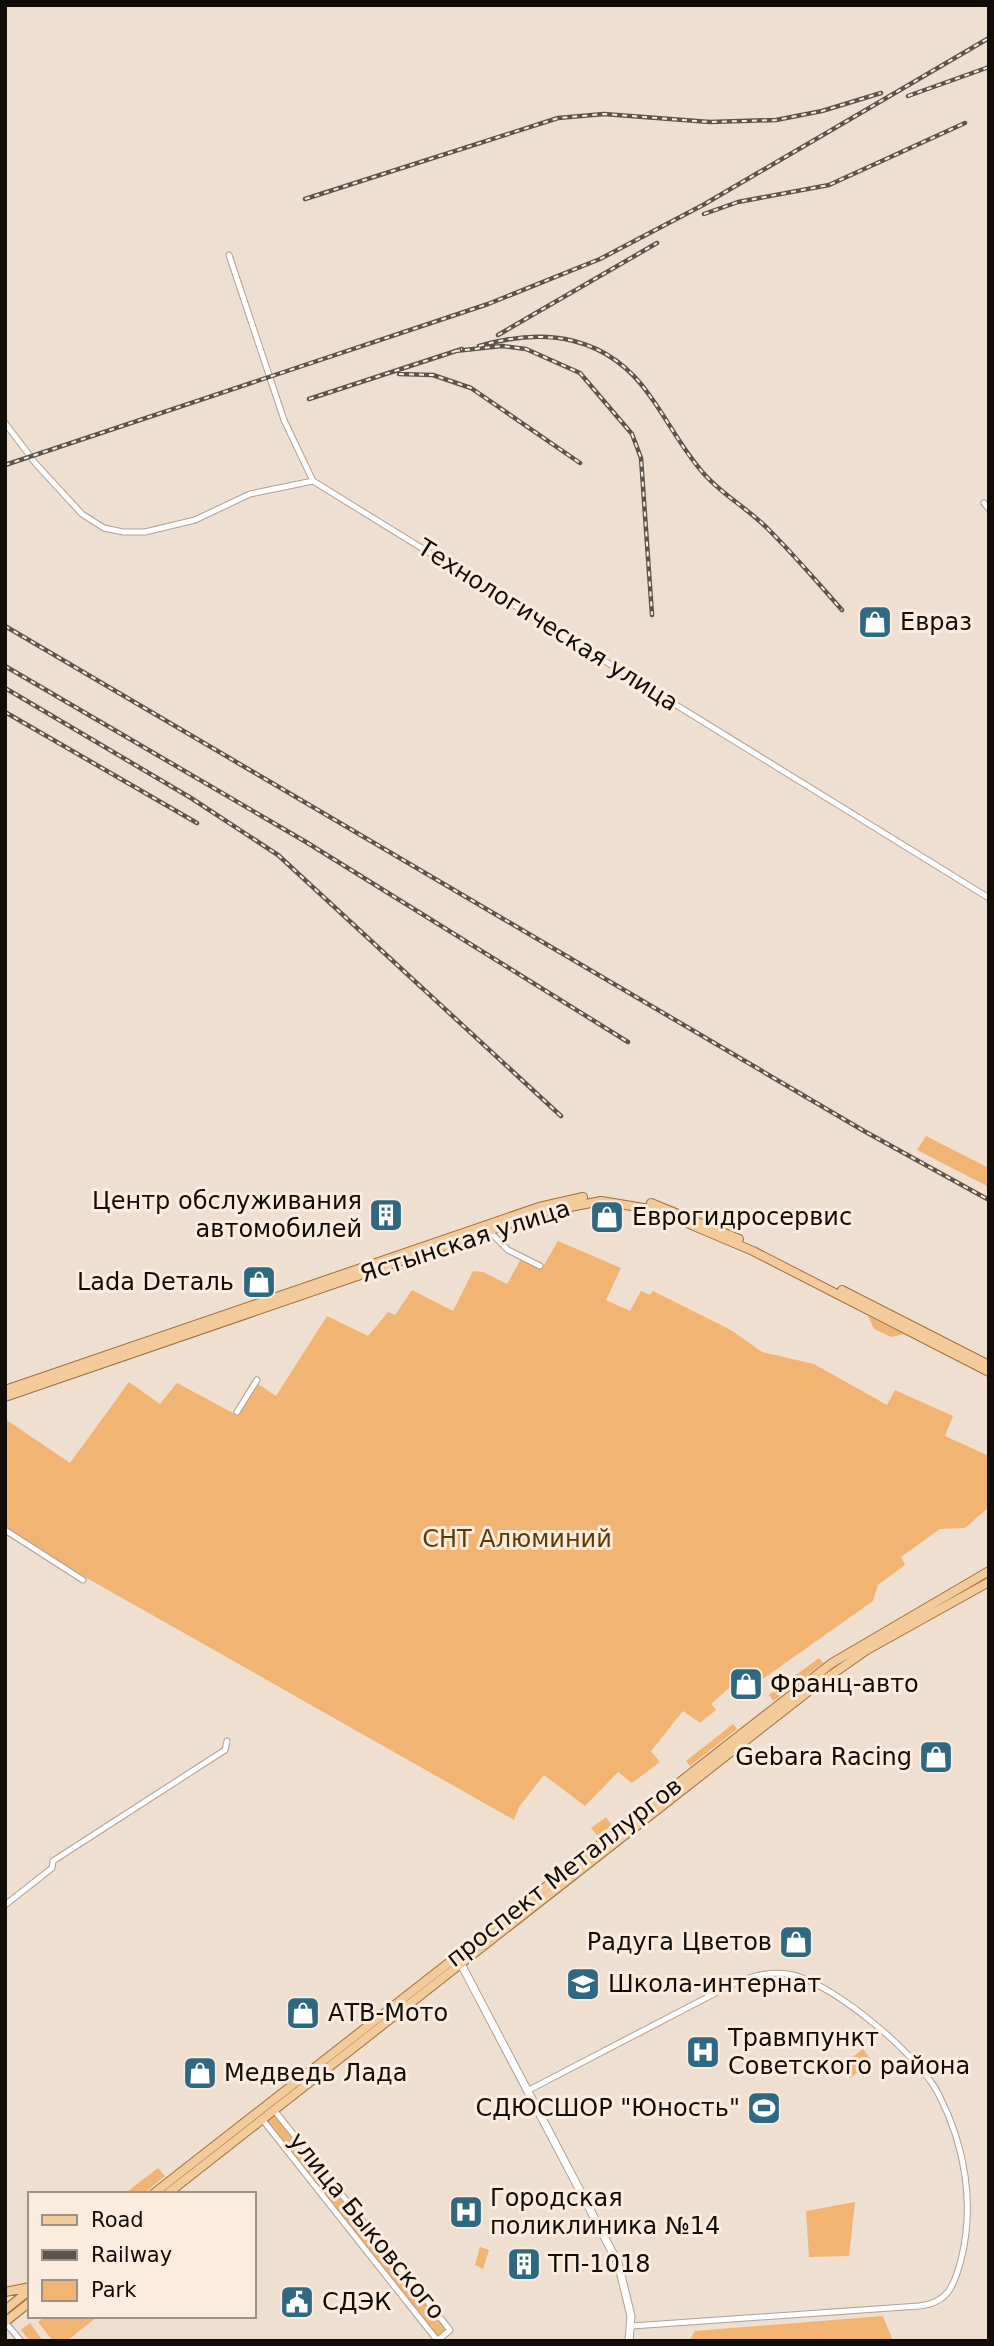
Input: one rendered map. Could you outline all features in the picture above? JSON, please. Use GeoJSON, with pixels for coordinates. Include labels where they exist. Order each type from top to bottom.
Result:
{"type":"FeatureCollection","features":[{"type":"Feature","properties":{"kind":"main road","name":"Ястынская улица"},"geometry":{"type":"LineString","coordinates":[[5,1390],[538,1207],[601,1196],[656,1204],[713,1226],[989,1365]]}},
{"type":"Feature","properties":{"kind":"main road","name":"Ястынская улица"},"geometry":{"type":"LineString","coordinates":[[5,1397],[544,1212],[586,1202],[626,1203],[656,1210],[753,1251],[989,1372]]}},
{"type":"Feature","properties":{"kind":"main road","name":"проспект Металлургов"},"geometry":{"type":"LineString","coordinates":[[458,1961],[832,1663],[989,1571]]}},
{"type":"Feature","properties":{"kind":"main road","name":"проспект Металлургов"},"geometry":{"type":"LineString","coordinates":[[156,2192],[857,1655],[989,1582]]}},
{"type":"Feature","properties":{"kind":"main road"},"geometry":{"type":"LineString","coordinates":[[458,1961],[618,2263],[632,2326],[629,2341]]}},
{"type":"Feature","properties":{"kind":"main road","name":"проспект Металлургов"},"geometry":{"type":"LineString","coordinates":[[169,2192],[259,2115]]}},
{"type":"Feature","properties":{"kind":"main road"},"geometry":{"type":"LineString","coordinates":[[5,2292],[28,2289]]}},
{"type":"Feature","properties":{"kind":"main road"},"geometry":{"type":"LineString","coordinates":[[5,2310],[28,2291]]}},
{"type":"Feature","properties":{"kind":"main road"},"geometry":{"type":"LineString","coordinates":[[5,2322],[28,2304]]}},
{"type":"Feature","properties":{"kind":"street"},"geometry":{"type":"LineString","coordinates":[[5,423],[36,464],[82,514],[104,528],[124,532],[145,532],[195,520],[250,494],[313,481],[284,420],[229,254]]}},
{"type":"Feature","properties":{"kind":"street","name":"Технологическая улица"},"geometry":{"type":"LineString","coordinates":[[313,481],[989,898]]}},
{"type":"Feature","properties":{"kind":"street"},"geometry":{"type":"LineString","coordinates":[[984,503],[989,509]]}},
{"type":"Feature","properties":{"kind":"street"},"geometry":{"type":"LineString","coordinates":[[489,1231],[508,1250],[540,1266]]}},
{"type":"Feature","properties":{"kind":"street"},"geometry":{"type":"LineString","coordinates":[[237,1412],[257,1380]]}},
{"type":"Feature","properties":{"kind":"street"},"geometry":{"type":"LineString","coordinates":[[5,1530],[83,1580]]}},
{"type":"Feature","properties":{"kind":"street"},"geometry":{"type":"LineString","coordinates":[[5,1905],[51,1868],[53,1861],[225,1750],[227,1741]]}},
{"type":"Feature","properties":{"kind":"street"},"geometry":{"type":"LineString","coordinates":[[528,2090],[731,1985],[756,1975],[794,1976],[821,1987],[861,2014],[924,2072],[939,2093],[951,2123],[968,2194],[966,2226],[953,2285],[944,2298],[934,2305],[632,2326]]}},
{"type":"Feature","properties":{"kind":"street","name":"улица Быковского"},"geometry":{"type":"LineString","coordinates":[[259,2115],[437,2340],[450,2330],[271,2106]]}},
{"type":"Feature","properties":{"kind":"street"},"geometry":{"type":"LineString","coordinates":[[5,2322],[21,2341]]}},
{"type":"Feature","properties":{"kind":"green space"},"geometry":{"type":"Polygon","coordinates":[[[926,1136],[989,1168],[989,1187],[917,1150],[926,1136]]]}},
{"type":"Feature","properties":{"kind":"green space","name":"СНТ Алюминий"},"geometry":{"type":"Polygon","coordinates":[[[558,1241],[621,1268],[606,1300],[630,1311],[641,1291],[650,1295],[653,1291],[731,1330],[762,1352],[814,1364],[887,1405],[895,1390],[953,1416],[945,1436],[989,1456],[989,1507],[965,1528],[940,1529],[901,1557],[905,1565],[878,1585],[873,1601],[757,1683],[745,1674],[711,1704],[716,1710],[700,1723],[683,1711],[651,1751],[660,1762],[632,1783],[618,1772],[585,1806],[544,1775],[519,1807],[514,1820],[85,1577],[5,1527],[5,1419],[70,1463],[129,1382],[160,1404],[177,1383],[233,1413],[252,1380],[276,1396],[327,1316],[368,1336],[388,1312],[395,1315],[412,1290],[453,1311],[473,1271],[483,1272],[507,1284],[521,1259],[541,1270],[558,1241]]]}},
{"type":"Feature","properties":{"kind":"green space"},"geometry":{"type":"Polygon","coordinates":[[[868,1316],[904,1334],[891,1337],[874,1329],[868,1316]]]}},
{"type":"Feature","properties":{"kind":"green space"},"geometry":{"type":"Polygon","coordinates":[[[819,1658],[823,1663],[773,1701],[769,1695],[819,1658]]]}},
{"type":"Feature","properties":{"kind":"green space"},"geometry":{"type":"Polygon","coordinates":[[[733,1724],[737,1729],[690,1766],[686,1761],[733,1724]]]}},
{"type":"Feature","properties":{"kind":"green space"},"geometry":{"type":"Polygon","coordinates":[[[606,1817],[612,1825],[598,1836],[591,1828],[606,1817]]]}},
{"type":"Feature","properties":{"kind":"green space"},"geometry":{"type":"Polygon","coordinates":[[[863,2049],[872,2061],[850,2078],[841,2066],[863,2049]]]}},
{"type":"Feature","properties":{"kind":"green space"},"geometry":{"type":"Polygon","coordinates":[[[274,2110],[449,2330],[437,2340],[262,2119],[274,2110]]]}},
{"type":"Feature","properties":{"kind":"green space"},"geometry":{"type":"Polygon","coordinates":[[[158,2168],[165,2176],[145,2192],[127,2192],[158,2168]]]}},
{"type":"Feature","properties":{"kind":"green space"},"geometry":{"type":"Polygon","coordinates":[[[855,2202],[849,2256],[809,2257],[806,2211],[855,2202]]]}},
{"type":"Feature","properties":{"kind":"green space"},"geometry":{"type":"Polygon","coordinates":[[[480,2247],[489,2250],[483,2269],[475,2265],[480,2247]]]}},
{"type":"Feature","properties":{"kind":"green space"},"geometry":{"type":"Polygon","coordinates":[[[883,2316],[893,2341],[689,2341],[695,2331],[883,2316]]]}},
{"type":"Feature","properties":{"kind":"green space"},"geometry":{"type":"Polygon","coordinates":[[[43,2318],[96,2318],[67,2341],[53,2341],[38,2322],[43,2318]]]}},
{"type":"Feature","properties":{"kind":"green space"},"geometry":{"type":"Polygon","coordinates":[[[30,2323],[43,2341],[30,2341],[21,2330],[30,2323]]]}},
{"type":"Feature","properties":{"kind":"railway"},"geometry":{"type":"LineString","coordinates":[[5,465],[488,304],[600,259],[703,205],[989,38]]}},
{"type":"Feature","properties":{"kind":"railway"},"geometry":{"type":"LineString","coordinates":[[908,96],[989,67]]}},
{"type":"Feature","properties":{"kind":"railway"},"geometry":{"type":"LineString","coordinates":[[305,199],[558,118],[604,114],[710,122],[776,120],[822,111],[881,93]]}},
{"type":"Feature","properties":{"kind":"railway"},"geometry":{"type":"LineString","coordinates":[[704,214],[738,202],[829,185],[965,123]]}},
{"type":"Feature","properties":{"kind":"railway"},"geometry":{"type":"LineString","coordinates":[[498,335],[657,243]]}},
{"type":"Feature","properties":{"kind":"railway"},"geometry":{"type":"LineString","coordinates":[[479,346],[504,340],[551,337],[595,348],[615,360],[650,396],[705,475],[770,531],[842,610]]}},
{"type":"Feature","properties":{"kind":"railway"},"geometry":{"type":"LineString","coordinates":[[455,351],[502,346],[526,349],[580,373],[632,434],[641,458],[652,615]]}},
{"type":"Feature","properties":{"kind":"railway"},"geometry":{"type":"LineString","coordinates":[[309,399],[462,349]]}},
{"type":"Feature","properties":{"kind":"railway"},"geometry":{"type":"LineString","coordinates":[[399,374],[433,375],[471,388],[580,463]]}},
{"type":"Feature","properties":{"kind":"railway"},"geometry":{"type":"LineString","coordinates":[[5,626],[864,1131],[989,1200]]}},
{"type":"Feature","properties":{"kind":"railway"},"geometry":{"type":"LineString","coordinates":[[5,666],[306,842],[628,1042]]}},
{"type":"Feature","properties":{"kind":"railway"},"geometry":{"type":"LineString","coordinates":[[5,688],[191,798],[278,855],[561,1116]]}},
{"type":"Feature","properties":{"kind":"railway"},"geometry":{"type":"LineString","coordinates":[[5,712],[197,823]]}},
{"type":"Feature","properties":{"kind":"place","name":"Евраз"},"geometry":{"type":"Point","coordinates":[875,622]}},
{"type":"Feature","properties":{"kind":"place","name":"Центр обслуживания автомобилей"},"geometry":{"type":"Point","coordinates":[386,1215]}},
{"type":"Feature","properties":{"kind":"place","name":"Еврогидросервис"},"geometry":{"type":"Point","coordinates":[607,1217]}},
{"type":"Feature","properties":{"kind":"place","name":"Lada Dеталь"},"geometry":{"type":"Point","coordinates":[259,1282]}},
{"type":"Feature","properties":{"kind":"place","name":"Франц-авто"},"geometry":{"type":"Point","coordinates":[746,1684]}},
{"type":"Feature","properties":{"kind":"place","name":"Gebara Racing"},"geometry":{"type":"Point","coordinates":[936,1757]}},
{"type":"Feature","properties":{"kind":"place","name":"Радуга Цветов"},"geometry":{"type":"Point","coordinates":[796,1942]}},
{"type":"Feature","properties":{"kind":"place","name":"Школа-интернат"},"geometry":{"type":"Point","coordinates":[583,1984]}},
{"type":"Feature","properties":{"kind":"place","name":"АТВ-Мото"},"geometry":{"type":"Point","coordinates":[303,2013]}},
{"type":"Feature","properties":{"kind":"place","name":"Травмпункт Советского района"},"geometry":{"type":"Point","coordinates":[703,2052]}},
{"type":"Feature","properties":{"kind":"place","name":"Медведь Лада"},"geometry":{"type":"Point","coordinates":[200,2073]}},
{"type":"Feature","properties":{"kind":"place","name":"СДЮСШОР \"Юность\""},"geometry":{"type":"Point","coordinates":[764,2108]}},
{"type":"Feature","properties":{"kind":"place","name":"Городская поликлиника №14"},"geometry":{"type":"Point","coordinates":[466,2212]}},
{"type":"Feature","properties":{"kind":"place","name":"ТП-1018"},"geometry":{"type":"Point","coordinates":[524,2264]}},
{"type":"Feature","properties":{"kind":"place","name":"СДЭК"},"geometry":{"type":"Point","coordinates":[297,2302]}}]}
